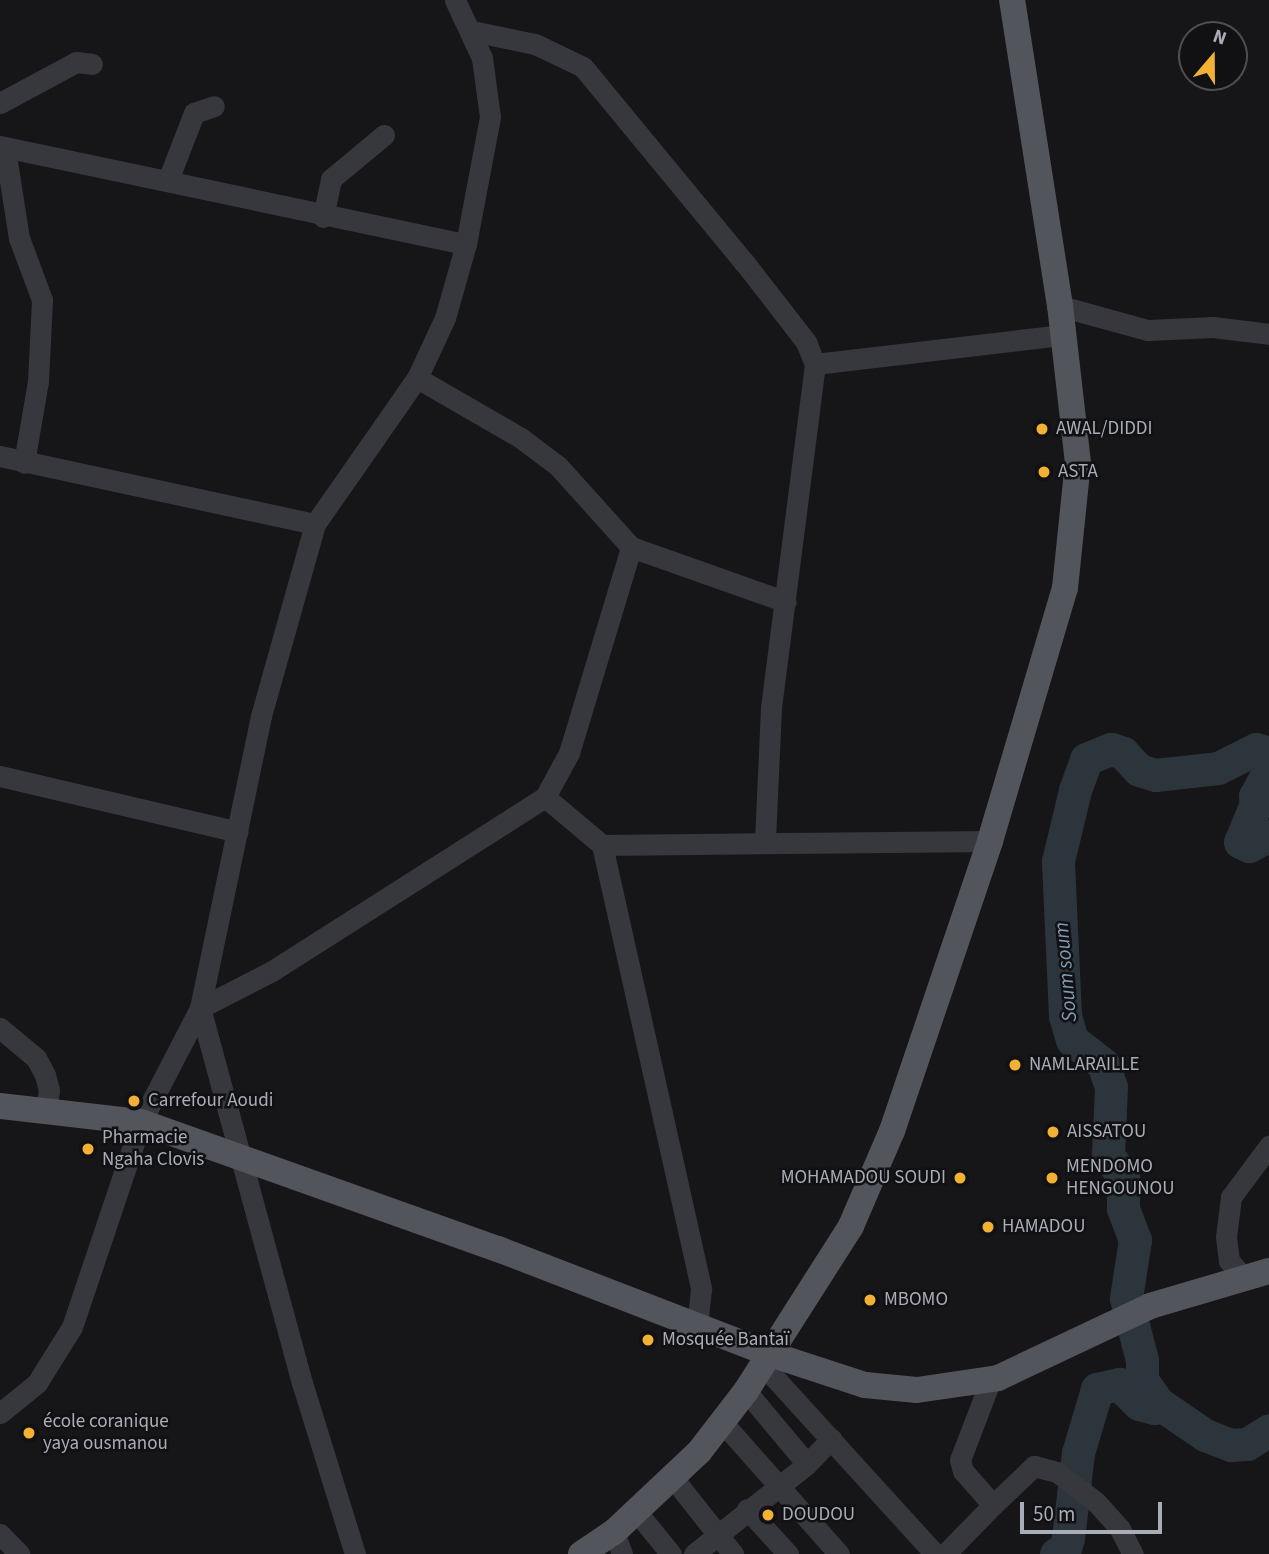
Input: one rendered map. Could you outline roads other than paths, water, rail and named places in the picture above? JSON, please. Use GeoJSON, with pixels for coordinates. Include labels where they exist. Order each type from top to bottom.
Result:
{"type":"FeatureCollection","features":[{"type":"Feature","properties":{"kind":"main road"},"geometry":{"type":"LineString","coordinates":[[584,1553],[618,1543],[636,1511],[673,1478],[723,1423],[851,1226],[887,1143],[990,841],[1065,588],[1078,463],[1060,306],[1012,0]]}},
{"type":"Feature","properties":{"kind":"main road"},"geometry":{"type":"LineString","coordinates":[[0,1105],[141,1122],[243,1156],[696,1326],[766,1360],[865,1385],[917,1390],[990,1379],[1150,1306],[1256,1275]]}},
{"type":"Feature","properties":{"kind":"street"},"geometry":{"type":"LineString","coordinates":[[0,1413],[37,1383],[72,1327],[141,1122],[200,1008],[261,716],[315,524],[417,379],[445,318],[466,244],[491,117],[482,58],[472,31],[455,0]]}},
{"type":"Feature","properties":{"kind":"street"},"geometry":{"type":"LineString","coordinates":[[472,31],[535,44],[583,68],[752,272],[806,342],[815,365],[771,708],[765,841]]}},
{"type":"Feature","properties":{"kind":"street"},"geometry":{"type":"LineString","coordinates":[[0,103],[76,62],[92,64]]}},
{"type":"Feature","properties":{"kind":"street"},"geometry":{"type":"LineString","coordinates":[[168,180],[194,113],[214,106]]}},
{"type":"Feature","properties":{"kind":"street"},"geometry":{"type":"LineString","coordinates":[[323,217],[331,179],[384,135]]}},
{"type":"Feature","properties":{"kind":"street"},"geometry":{"type":"LineString","coordinates":[[24,463],[38,381],[42,300],[19,238],[3,148],[168,180],[323,217],[466,244]]}},
{"type":"Feature","properties":{"kind":"street"},"geometry":{"type":"LineString","coordinates":[[1060,306],[1148,330],[1213,327],[1269,334]]}},
{"type":"Feature","properties":{"kind":"street"},"geometry":{"type":"LineString","coordinates":[[815,365],[1063,335]]}},
{"type":"Feature","properties":{"kind":"street"},"geometry":{"type":"LineString","coordinates":[[417,379],[521,438],[558,466],[631,547],[786,602]]}},
{"type":"Feature","properties":{"kind":"street"},"geometry":{"type":"LineString","coordinates":[[0,456],[315,524]]}},
{"type":"Feature","properties":{"kind":"street"},"geometry":{"type":"LineString","coordinates":[[200,1008],[272,971],[545,797],[569,753],[631,547]]}},
{"type":"Feature","properties":{"kind":"street"},"geometry":{"type":"LineString","coordinates":[[0,776],[238,832]]}},
{"type":"Feature","properties":{"kind":"street"},"geometry":{"type":"LineString","coordinates":[[545,797],[602,845],[701,1289],[696,1326]]}},
{"type":"Feature","properties":{"kind":"street"},"geometry":{"type":"LineString","coordinates":[[602,845],[765,841],[990,841]]}},
{"type":"Feature","properties":{"kind":"street"},"geometry":{"type":"LineString","coordinates":[[200,1008],[243,1156],[302,1383],[355,1554]]}},
{"type":"Feature","properties":{"kind":"street"},"geometry":{"type":"LineString","coordinates":[[0,1028],[36,1058],[49,1090],[46,1110]]}},
{"type":"Feature","properties":{"kind":"street"},"geometry":{"type":"LineString","coordinates":[[1256,1275],[1229,1261],[1226,1237],[1231,1197],[1269,1146]]}},
{"type":"Feature","properties":{"kind":"street"},"geometry":{"type":"LineString","coordinates":[[766,1360],[831,1439],[935,1554]]}},
{"type":"Feature","properties":{"kind":"street"},"geometry":{"type":"LineString","coordinates":[[990,1379],[960,1460],[963,1471],[993,1506]]}},
{"type":"Feature","properties":{"kind":"street"},"geometry":{"type":"LineString","coordinates":[[746,1391],[807,1464]]}},
{"type":"Feature","properties":{"kind":"street"},"geometry":{"type":"LineString","coordinates":[[723,1423],[839,1554]]}},
{"type":"Feature","properties":{"kind":"street"},"geometry":{"type":"LineString","coordinates":[[694,1554],[747,1508],[807,1464],[831,1439]]}},
{"type":"Feature","properties":{"kind":"street"},"geometry":{"type":"LineString","coordinates":[[945,1554],[1034,1466],[1064,1476],[1120,1529],[1133,1554]]}},
{"type":"Feature","properties":{"kind":"street"},"geometry":{"type":"LineString","coordinates":[[673,1478],[733,1554]]}},
{"type":"Feature","properties":{"kind":"street"},"geometry":{"type":"LineString","coordinates":[[747,1508],[788,1554]]}},
{"type":"Feature","properties":{"kind":"street"},"geometry":{"type":"LineString","coordinates":[[636,1511],[671,1554]]}},
{"type":"Feature","properties":{"kind":"street"},"geometry":{"type":"LineString","coordinates":[[0,1534],[19,1554]]}},
{"type":"Feature","properties":{"kind":"waterway","name":"Soum soum"},"geometry":{"type":"LineString","coordinates":[[1056,1554],[1065,1548],[1068,1538],[1078,1453],[1097,1389],[1119,1384],[1139,1404],[1154,1408],[1158,1403],[1142,1380],[1142,1360],[1126,1298],[1135,1240],[1123,1208],[1123,1176],[1108,1155],[1111,1087],[1103,1064],[1072,1040],[1065,1016],[1058,861],[1075,790],[1086,759],[1111,749],[1123,753],[1139,770],[1155,775],[1218,768],[1256,749],[1269,753]]}},
{"type":"Feature","properties":{"kind":"waterway","name":"Soum soum"},"geometry":{"type":"LineString","coordinates":[[1269,770],[1255,796],[1256,804],[1240,842],[1249,846],[1269,836]]}},
{"type":"Feature","properties":{"kind":"waterway"},"geometry":{"type":"LineString","coordinates":[[1158,1403],[1205,1435],[1231,1445],[1247,1444],[1269,1430]]}},
{"type":"Feature","properties":{"kind":"place","name":"AWAL/DIDDI"},"geometry":{"type":"Point","coordinates":[1042,429]}},
{"type":"Feature","properties":{"kind":"place","name":"ASTA"},"geometry":{"type":"Point","coordinates":[1044,472]}},
{"type":"Feature","properties":{"kind":"place","name":"NAMLARAILLE"},"geometry":{"type":"Point","coordinates":[1015,1065]}},
{"type":"Feature","properties":{"kind":"place","name":"Carrefour Aoudi"},"geometry":{"type":"Point","coordinates":[134,1101]}},
{"type":"Feature","properties":{"kind":"place","name":"AISSATOU"},"geometry":{"type":"Point","coordinates":[1053,1132]}},
{"type":"Feature","properties":{"kind":"place","name":"Pharmacie Ngaha Clovis"},"geometry":{"type":"Point","coordinates":[88,1149]}},
{"type":"Feature","properties":{"kind":"place","name":"MOHAMADOU SOUDI"},"geometry":{"type":"Point","coordinates":[960,1178]}},
{"type":"Feature","properties":{"kind":"place","name":"MENDOMO HENGOUNOU"},"geometry":{"type":"Point","coordinates":[1052,1178]}},
{"type":"Feature","properties":{"kind":"place","name":"HAMADOU"},"geometry":{"type":"Point","coordinates":[988,1227]}},
{"type":"Feature","properties":{"kind":"place","name":"MBOMO"},"geometry":{"type":"Point","coordinates":[870,1300]}},
{"type":"Feature","properties":{"kind":"place","name":"Mosquée Bantaï"},"geometry":{"type":"Point","coordinates":[648,1340]}},
{"type":"Feature","properties":{"kind":"place","name":"école coranique yaya ousmanou"},"geometry":{"type":"Point","coordinates":[29,1433]}},
{"type":"Feature","properties":{"kind":"place","name":"DOUDOU"},"geometry":{"type":"Point","coordinates":[768,1515]}}]}
